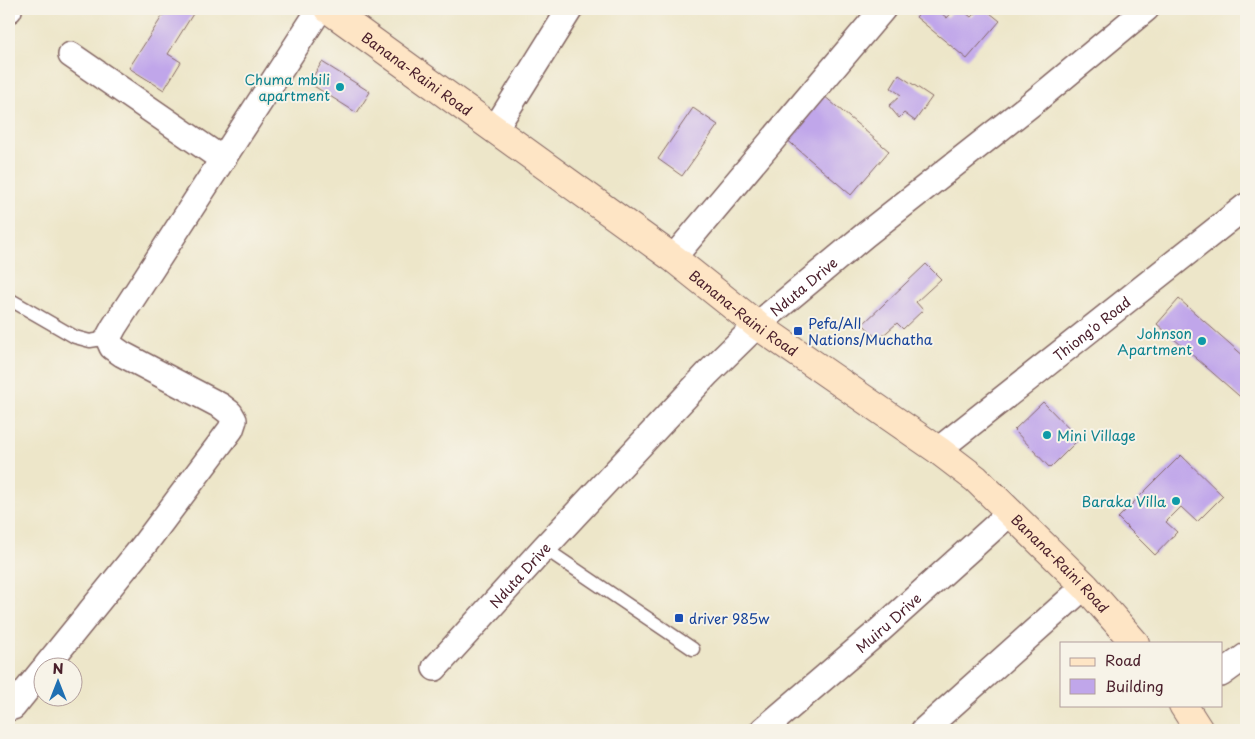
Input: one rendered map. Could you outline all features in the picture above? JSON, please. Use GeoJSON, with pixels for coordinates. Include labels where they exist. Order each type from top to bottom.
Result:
{"type":"FeatureCollection","features":[{"type":"Feature","properties":{"kind":"main road","name":"Banana-Raini Road"},"geometry":{"type":"LineString","coordinates":[[328,9],[673,258],[757,325],[938,450],[976,479],[1085,586],[1135,642]]}},
{"type":"Feature","properties":{"kind":"main road"},"geometry":{"type":"LineString","coordinates":[[1184,706],[1199,730]]}},
{"type":"Feature","properties":{"kind":"street"},"geometry":{"type":"LineString","coordinates":[[54,656],[144,545],[231,429],[234,420],[230,412],[122,354],[112,347],[108,338],[320,9]]}},
{"type":"Feature","properties":{"kind":"street"},"geometry":{"type":"LineString","coordinates":[[495,129],[570,9]]}},
{"type":"Feature","properties":{"kind":"street"},"geometry":{"type":"LineString","coordinates":[[673,258],[883,9]]}},
{"type":"Feature","properties":{"kind":"street","name":"Nduta Drive"},"geometry":{"type":"LineString","coordinates":[[435,668],[544,548],[708,373],[757,325],[865,235],[1035,101],[1146,9]]}},
{"type":"Feature","properties":{"kind":"street"},"geometry":{"type":"LineString","coordinates":[[71,54],[222,159]]}},
{"type":"Feature","properties":{"kind":"street","name":"Thiong'o Road"},"geometry":{"type":"LineString","coordinates":[[938,450],[1246,206]]}},
{"type":"Feature","properties":{"kind":"street","name":"Muiru Drive"},"geometry":{"type":"LineString","coordinates":[[764,730],[880,630],[1011,512]]}},
{"type":"Feature","properties":{"kind":"street"},"geometry":{"type":"LineString","coordinates":[[924,730],[1085,586]]}},
{"type":"Feature","properties":{"kind":"street"},"geometry":{"type":"LineString","coordinates":[[1222,673],[1246,656]]}},
{"type":"Feature","properties":{"kind":"street"},"geometry":{"type":"LineString","coordinates":[[13,707],[32,683]]}},
{"type":"Feature","properties":{"kind":"lane"},"geometry":{"type":"LineString","coordinates":[[9,299],[75,337],[90,341],[108,338]]}},
{"type":"Feature","properties":{"kind":"lane"},"geometry":{"type":"LineString","coordinates":[[544,548],[693,649]]}},
{"type":"Feature","properties":{"kind":"building"},"geometry":{"type":"Polygon","coordinates":[[[167,9],[196,9],[168,54],[181,62],[164,90],[129,68],[167,9]]]}},
{"type":"Feature","properties":{"kind":"building"},"geometry":{"type":"Polygon","coordinates":[[[923,9],[936,9],[947,18],[955,9],[961,9],[971,17],[979,9],[985,9],[1000,21],[967,59],[916,17],[923,9]]]}},
{"type":"Feature","properties":{"kind":"building","name":"Chuma mbili apartment"},"geometry":{"type":"Polygon","coordinates":[[[322,62],[370,92],[357,113],[309,83],[322,62]]]}},
{"type":"Feature","properties":{"kind":"building"},"geometry":{"type":"Polygon","coordinates":[[[899,75],[932,97],[915,121],[904,113],[899,118],[889,106],[901,95],[891,88],[899,75]]]}},
{"type":"Feature","properties":{"kind":"building"},"geometry":{"type":"Polygon","coordinates":[[[823,95],[889,151],[851,195],[785,138],[823,95]]]}},
{"type":"Feature","properties":{"kind":"building"},"geometry":{"type":"Polygon","coordinates":[[[693,108],[718,125],[682,176],[658,159],[693,108]]]}},
{"type":"Feature","properties":{"kind":"building"},"geometry":{"type":"Polygon","coordinates":[[[926,264],[941,279],[916,302],[923,310],[903,329],[897,323],[878,340],[863,324],[926,264]]]}},
{"type":"Feature","properties":{"kind":"building","name":"Johnson Apartment"},"geometry":{"type":"Polygon","coordinates":[[[1179,299],[1246,358],[1246,402],[1157,324],[1179,299]]]}},
{"type":"Feature","properties":{"kind":"building","name":"Mini Village"},"geometry":{"type":"Polygon","coordinates":[[[1043,402],[1079,439],[1050,468],[1014,430],[1043,402]]]}},
{"type":"Feature","properties":{"kind":"building","name":"Baraka Villa"},"geometry":{"type":"Polygon","coordinates":[[[1181,455],[1223,496],[1197,522],[1181,507],[1166,522],[1177,532],[1155,555],[1118,518],[1181,455]]]}},
{"type":"Feature","properties":{"kind":"place","name":"Chuma mbili apartment"},"geometry":{"type":"Point","coordinates":[340,87]}},
{"type":"Feature","properties":{"kind":"place","name":"Pefa/All Nations/Muchatha"},"geometry":{"type":"Point","coordinates":[798,331]}},
{"type":"Feature","properties":{"kind":"place","name":"Johnson Apartment"},"geometry":{"type":"Point","coordinates":[1202,341]}},
{"type":"Feature","properties":{"kind":"place","name":"Mini Village"},"geometry":{"type":"Point","coordinates":[1047,435]}},
{"type":"Feature","properties":{"kind":"place","name":"Baraka Villa"},"geometry":{"type":"Point","coordinates":[1176,501]}},
{"type":"Feature","properties":{"kind":"place","name":"driver 985w"},"geometry":{"type":"Point","coordinates":[679,618]}}]}
